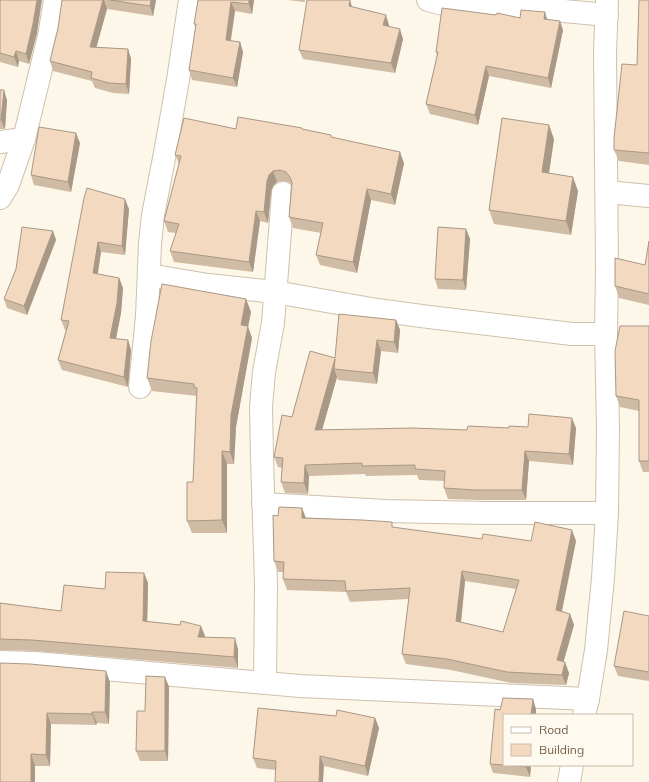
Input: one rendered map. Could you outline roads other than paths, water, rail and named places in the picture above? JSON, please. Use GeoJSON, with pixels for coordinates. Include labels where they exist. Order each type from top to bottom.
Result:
{"type":"FeatureCollection","features":[{"type":"Feature","properties":{"kind":"street"},"geometry":{"type":"LineString","coordinates":[[0,198],[8,185],[24,139],[50,36],[55,0]]}},
{"type":"Feature","properties":{"kind":"street"},"geometry":{"type":"LineString","coordinates":[[140,387],[147,316],[153,215],[176,94],[190,0]]}},
{"type":"Feature","properties":{"kind":"street"},"geometry":{"type":"LineString","coordinates":[[0,662],[35,663],[265,683],[586,707],[596,650],[607,513],[608,428],[606,334],[607,267],[605,52],[607,7],[470,7],[443,4],[428,0]]}},
{"type":"Feature","properties":{"kind":"street"},"geometry":{"type":"LineString","coordinates":[[0,142],[24,139]]}},
{"type":"Feature","properties":{"kind":"street"},"geometry":{"type":"LineString","coordinates":[[606,192],[649,196]]}},
{"type":"Feature","properties":{"kind":"street"},"geometry":{"type":"LineString","coordinates":[[265,683],[266,584],[261,407],[264,372],[273,323],[283,193]]}},
{"type":"Feature","properties":{"kind":"street"},"geometry":{"type":"LineString","coordinates":[[149,275],[208,285],[275,292],[378,310],[429,317],[565,333],[606,334]]}},
{"type":"Feature","properties":{"kind":"street"},"geometry":{"type":"LineString","coordinates":[[263,504],[386,511],[607,513]]}},
{"type":"Feature","properties":{"kind":"street"},"geometry":{"type":"LineString","coordinates":[[569,782],[572,766]]}}]}
